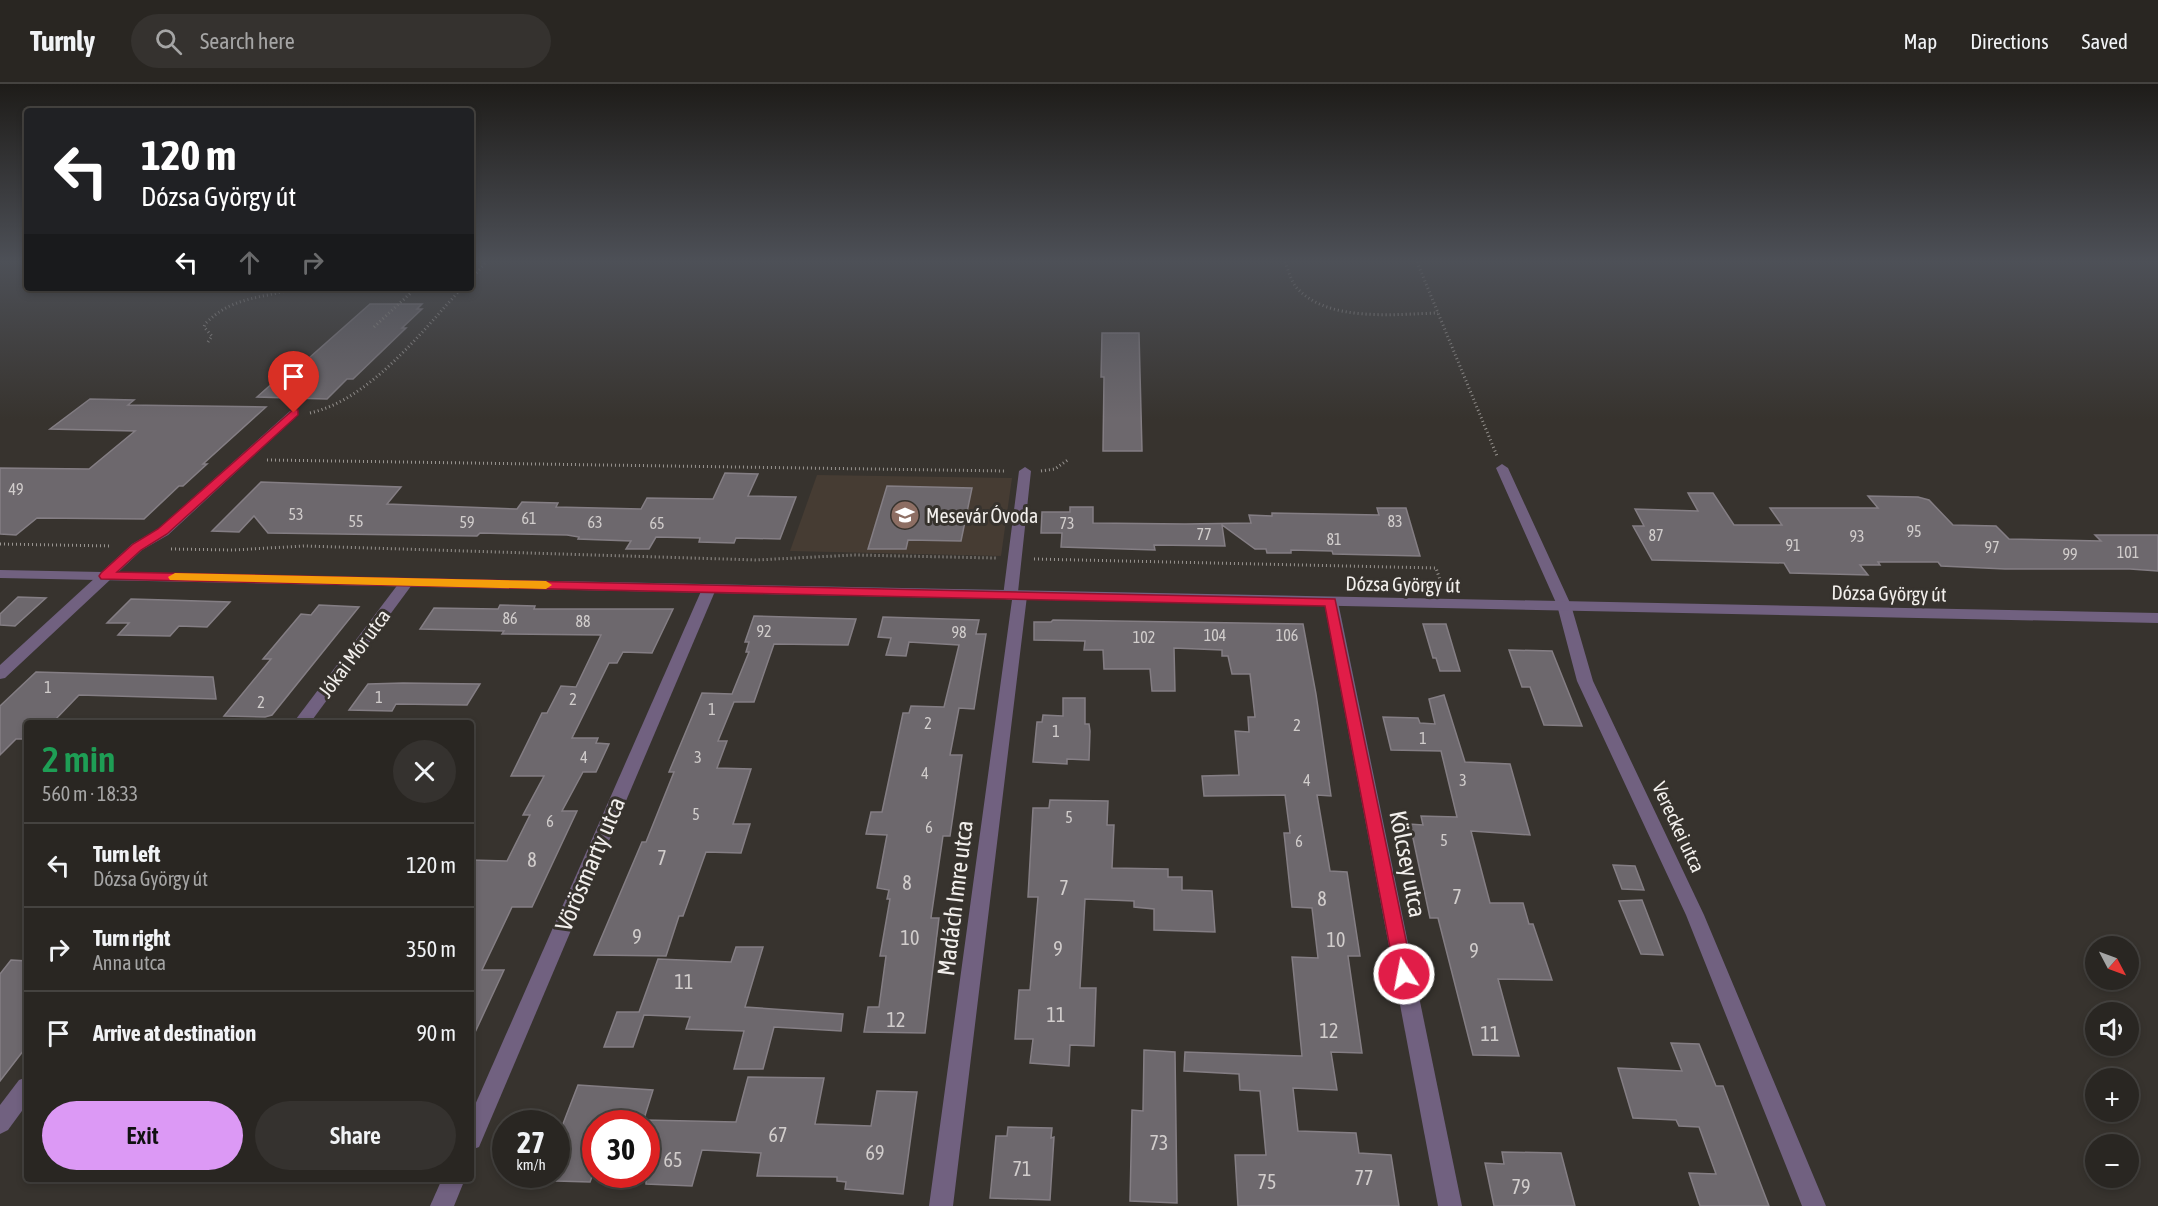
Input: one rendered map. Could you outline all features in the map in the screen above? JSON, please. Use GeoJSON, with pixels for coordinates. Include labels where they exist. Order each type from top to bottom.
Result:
{"type":"FeatureCollection","features":[{"type":"Feature","properties":{"kind":"street"},"geometry":{"type":"LineString","coordinates":[[0,674],[137,547],[163,532],[294,413]]}},
{"type":"Feature","properties":{"kind":"street","name":"Vereckei utca"},"geometry":{"type":"LineString","coordinates":[[1502,468],[1564,605],[1585,681],[1695,915],[1814,1206]]}},
{"type":"Feature","properties":{"kind":"street","name":"Madách Imre utca"},"geometry":{"type":"LineString","coordinates":[[941,1206],[1015,596],[1015,559],[1025,471]]}},
{"type":"Feature","properties":{"kind":"street","name":"Dózsa György út"},"geometry":{"type":"LineString","coordinates":[[0,574],[2158,618]]}},
{"type":"Feature","properties":{"kind":"street","name":"Jókai Mór utca"},"geometry":{"type":"LineString","coordinates":[[303,720],[407,582]]}},
{"type":"Feature","properties":{"kind":"street","name":"Vörösmarty utca"},"geometry":{"type":"LineString","coordinates":[[474,1132],[710,589]]}},
{"type":"Feature","properties":{"kind":"street","name":"Kölcsey utca"},"geometry":{"type":"LineString","coordinates":[[1331,602],[1450,1206]]}},
{"type":"Feature","properties":{"kind":"street"},"geometry":{"type":"LineString","coordinates":[[0,1123],[24,1091]]}},
{"type":"Feature","properties":{"kind":"street"},"geometry":{"type":"LineString","coordinates":[[442,1206],[453,1182]]}},
{"type":"Feature","properties":{"kind":"path"},"geometry":{"type":"LineString","coordinates":[[208,342],[212,336],[206,330],[206,324],[215,314]]}},
{"type":"Feature","properties":{"kind":"path"},"geometry":{"type":"LineString","coordinates":[[374,327],[388,314]]}},
{"type":"Feature","properties":{"kind":"path"},"geometry":{"type":"LineString","coordinates":[[294,413],[318,413],[366,384],[387,368],[437,314]]}},
{"type":"Feature","properties":{"kind":"path"},"geometry":{"type":"LineString","coordinates":[[1439,314],[1502,468]]}},
{"type":"Feature","properties":{"kind":"path"},"geometry":{"type":"LineString","coordinates":[[242,460],[1025,471],[1055,469],[1069,459]]}},
{"type":"Feature","properties":{"kind":"path"},"geometry":{"type":"LineString","coordinates":[[0,544],[137,547],[183,551],[304,546],[756,560],[854,555],[1436,568],[1448,604]]}},
{"type":"Feature","properties":{"kind":"shaded area","name":"Mesevár Óvoda"},"geometry":{"type":"Polygon","coordinates":[[[817,475],[1012,478],[1001,556],[790,551],[817,475]]]}},
{"type":"Feature","properties":{"kind":"building"},"geometry":{"type":"Polygon","coordinates":[[[358,314],[416,314],[402,328],[406,328],[353,379],[347,379],[327,399],[257,397],[284,373],[292,373],[358,314]]]}},
{"type":"Feature","properties":{"kind":"building"},"geometry":{"type":"Polygon","coordinates":[[[1102,333],[1139,333],[1142,451],[1103,451],[1102,333]]]}},
{"type":"Feature","properties":{"kind":"building"},"geometry":{"type":"Polygon","coordinates":[[[90,399],[134,400],[128,405],[266,407],[203,464],[207,464],[183,486],[179,486],[144,519],[37,518],[16,535],[0,534],[0,468],[89,469],[135,431],[50,429],[90,399]]]}},
{"type":"Feature","properties":{"kind":"building"},"geometry":{"type":"Polygon","coordinates":[[[725,473],[758,474],[748,496],[796,497],[780,539],[736,538],[734,543],[699,542],[700,538],[656,537],[649,549],[626,549],[631,541],[578,539],[579,537],[567,535],[268,533],[254,516],[239,532],[212,531],[261,482],[401,487],[387,504],[517,509],[522,502],[558,503],[556,507],[641,509],[647,498],[713,499],[725,473]]]}},
{"type":"Feature","properties":{"kind":"building"},"geometry":{"type":"Polygon","coordinates":[[[887,486],[972,488],[961,541],[908,540],[906,549],[868,549],[887,486]]]}},
{"type":"Feature","properties":{"kind":"building"},"geometry":{"type":"Polygon","coordinates":[[[1688,493],[1713,493],[1734,525],[1782,525],[1770,508],[1878,508],[1868,496],[1918,497],[1929,500],[1953,525],[1996,526],[2009,539],[2101,541],[2095,535],[2158,535],[2158,571],[2005,569],[1941,566],[1938,562],[1878,562],[1880,565],[1860,565],[1868,575],[1790,573],[1784,563],[1652,560],[1633,526],[1644,526],[1635,509],[1698,511],[1688,493]]]}},
{"type":"Feature","properties":{"kind":"building"},"geometry":{"type":"Polygon","coordinates":[[[1070,507],[1093,507],[1093,523],[1185,524],[1251,523],[1249,515],[1272,516],[1272,513],[1379,515],[1377,508],[1406,508],[1420,556],[1333,554],[1332,551],[1291,550],[1291,553],[1267,553],[1266,549],[1255,549],[1222,525],[1225,546],[1154,545],[1155,550],[1061,547],[1062,533],[1041,533],[1042,512],[1070,512],[1070,507]]]}},
{"type":"Feature","properties":{"kind":"building"},"geometry":{"type":"Polygon","coordinates":[[[18,597],[46,598],[15,626],[0,625],[0,614],[18,597]]]}},
{"type":"Feature","properties":{"kind":"building"},"geometry":{"type":"Polygon","coordinates":[[[131,599],[230,602],[207,627],[179,626],[170,636],[118,635],[129,623],[107,623],[131,599]]]}},
{"type":"Feature","properties":{"kind":"building"},"geometry":{"type":"Polygon","coordinates":[[[319,605],[359,607],[272,715],[265,717],[224,716],[271,659],[263,659],[301,614],[311,615],[319,605]]]}},
{"type":"Feature","properties":{"kind":"building"},"geometry":{"type":"Polygon","coordinates":[[[500,605],[535,606],[534,609],[673,609],[652,653],[623,652],[617,663],[609,663],[572,738],[598,738],[596,743],[609,744],[596,772],[583,772],[562,811],[577,811],[532,907],[512,907],[482,970],[504,970],[474,1035],[474,860],[507,861],[530,815],[523,815],[544,776],[511,776],[542,713],[547,713],[561,686],[576,687],[601,635],[502,634],[504,631],[420,629],[434,608],[498,609],[500,605]]]}},
{"type":"Feature","properties":{"kind":"building"},"geometry":{"type":"Polygon","coordinates":[[[754,616],[856,619],[848,645],[774,644],[754,702],[734,702],[718,741],[727,741],[717,768],[751,769],[733,824],[750,824],[741,853],[706,852],[683,916],[679,916],[666,956],[594,955],[642,842],[646,842],[674,772],[669,772],[702,693],[732,694],[749,652],[746,652],[749,642],[745,642],[754,616]]]}},
{"type":"Feature","properties":{"kind":"building"},"geometry":{"type":"Polygon","coordinates":[[[883,617],[979,620],[976,634],[986,634],[974,709],[959,708],[950,755],[962,755],[950,836],[943,836],[931,918],[939,918],[925,1033],[864,1032],[868,1007],[879,1007],[886,956],[880,956],[890,899],[887,899],[889,890],[877,888],[887,835],[866,834],[871,812],[882,812],[903,713],[909,713],[911,706],[944,707],[959,645],[909,642],[906,656],[886,655],[891,638],[878,637],[883,617]]]}},
{"type":"Feature","properties":{"kind":"building"},"geometry":{"type":"Polygon","coordinates":[[[1053,620],[1303,624],[1331,796],[1317,795],[1330,871],[1347,872],[1360,956],[1348,956],[1362,1053],[1331,1052],[1337,1090],[1293,1088],[1298,1131],[1356,1133],[1359,1153],[1391,1155],[1399,1206],[1238,1206],[1235,1155],[1266,1155],[1260,1091],[1240,1090],[1239,1074],[1184,1071],[1185,1052],[1302,1056],[1292,957],[1318,958],[1312,908],[1292,907],[1284,833],[1290,833],[1285,795],[1204,796],[1202,776],[1239,775],[1235,731],[1249,732],[1248,717],[1255,717],[1250,674],[1232,674],[1228,656],[1222,656],[1222,650],[1174,648],[1175,691],[1152,691],[1150,669],[1104,669],[1103,650],[1084,650],[1085,641],[1034,640],[1034,622],[1053,620]]]}},
{"type":"Feature","properties":{"kind":"building"},"geometry":{"type":"Polygon","coordinates":[[[1423,624],[1446,624],[1460,671],[1440,671],[1436,658],[1433,658],[1423,624]]]}},
{"type":"Feature","properties":{"kind":"building"},"geometry":{"type":"Polygon","coordinates":[[[1509,650],[1552,651],[1582,726],[1544,725],[1530,687],[1522,687],[1509,650]]]}},
{"type":"Feature","properties":{"kind":"building"},"geometry":{"type":"Polygon","coordinates":[[[36,672],[213,677],[216,699],[79,695],[55,720],[24,720],[24,739],[16,739],[0,755],[0,706],[36,672]]]}},
{"type":"Feature","properties":{"kind":"building"},"geometry":{"type":"Polygon","coordinates":[[[368,684],[480,684],[467,705],[396,704],[392,711],[349,710],[368,684]]]}},
{"type":"Feature","properties":{"kind":"building"},"geometry":{"type":"Polygon","coordinates":[[[1444,695],[1465,762],[1510,764],[1530,835],[1471,831],[1490,903],[1523,903],[1529,924],[1533,924],[1552,980],[1498,979],[1519,1056],[1473,1055],[1438,918],[1430,918],[1410,824],[1423,825],[1421,816],[1457,817],[1441,751],[1391,750],[1383,717],[1418,718],[1420,723],[1435,724],[1429,699],[1444,695]]]}},
{"type":"Feature","properties":{"kind":"building"},"geometry":{"type":"Polygon","coordinates":[[[1063,698],[1085,698],[1085,724],[1089,724],[1090,731],[1089,760],[1067,759],[1067,764],[1033,762],[1037,722],[1042,722],[1043,715],[1063,716],[1063,698]]]}},
{"type":"Feature","properties":{"kind":"building"},"geometry":{"type":"Polygon","coordinates":[[[1050,800],[1108,801],[1107,825],[1114,825],[1112,868],[1168,869],[1168,877],[1182,877],[1182,890],[1212,891],[1215,932],[1154,930],[1154,909],[1134,907],[1134,901],[1085,899],[1080,988],[1096,988],[1094,1046],[1070,1045],[1069,1066],[1030,1063],[1033,1039],[1015,1039],[1019,990],[1030,990],[1038,897],[1028,897],[1033,808],[1049,808],[1050,800]]]}},
{"type":"Feature","properties":{"kind":"building"},"geometry":{"type":"Polygon","coordinates":[[[1613,865],[1635,866],[1644,890],[1622,889],[1613,865]]]}},
{"type":"Feature","properties":{"kind":"building"},"geometry":{"type":"Polygon","coordinates":[[[1642,900],[1663,955],[1641,954],[1619,901],[1642,900]]]}},
{"type":"Feature","properties":{"kind":"building"},"geometry":{"type":"Polygon","coordinates":[[[736,947],[763,947],[745,1007],[843,1014],[841,1031],[774,1027],[763,1069],[734,1069],[744,1031],[686,1029],[690,1017],[644,1015],[633,1047],[604,1047],[617,1012],[639,1012],[658,959],[731,962],[736,947]]]}},
{"type":"Feature","properties":{"kind":"building"},"geometry":{"type":"Polygon","coordinates":[[[11,960],[24,961],[24,1050],[0,1081],[0,974],[11,960]]]}},
{"type":"Feature","properties":{"kind":"building"},"geometry":{"type":"Polygon","coordinates":[[[1671,1043],[1699,1044],[1716,1086],[1723,1086],[1769,1206],[1700,1206],[1689,1173],[1716,1174],[1699,1127],[1679,1126],[1676,1120],[1633,1118],[1618,1068],[1682,1071],[1671,1043]]]}},
{"type":"Feature","properties":{"kind":"building"},"geometry":{"type":"Polygon","coordinates":[[[1144,1050],[1175,1052],[1177,1203],[1130,1201],[1132,1110],[1143,1111],[1144,1050]]]}},
{"type":"Feature","properties":{"kind":"building"},"geometry":{"type":"Polygon","coordinates":[[[748,1077],[824,1078],[815,1124],[871,1126],[877,1091],[917,1092],[903,1194],[845,1189],[846,1182],[837,1181],[837,1177],[757,1176],[761,1153],[702,1150],[692,1186],[660,1185],[660,1120],[736,1122],[748,1077]]]}},
{"type":"Feature","properties":{"kind":"building"},"geometry":{"type":"Polygon","coordinates":[[[578,1085],[653,1090],[647,1110],[582,1110],[582,1182],[570,1181],[568,1110],[578,1085]]]}},
{"type":"Feature","properties":{"kind":"building"},"geometry":{"type":"Polygon","coordinates":[[[1008,1127],[1052,1128],[1051,1138],[1054,1137],[1050,1200],[990,1198],[996,1136],[1007,1136],[1008,1127]]]}},
{"type":"Feature","properties":{"kind":"building"},"geometry":{"type":"Polygon","coordinates":[[[1502,1152],[1561,1153],[1575,1206],[1494,1206],[1485,1163],[1504,1164],[1502,1152]]]}},
{"type":"Feature","properties":{"kind":"slow traffic"},"geometry":{"type":"LineString","coordinates":[[175,577],[546,585]]}},
{"type":"Feature","properties":{"kind":"place","name":"Mesevár Óvoda"},"geometry":{"type":"Point","coordinates":[905,515]}},
{"type":"Feature","properties":{"kind":"route"},"geometry":{"type":"LineString","coordinates":[[294,413],[163,532],[137,547],[105,576],[1331,602],[1404,974]]}}]}
